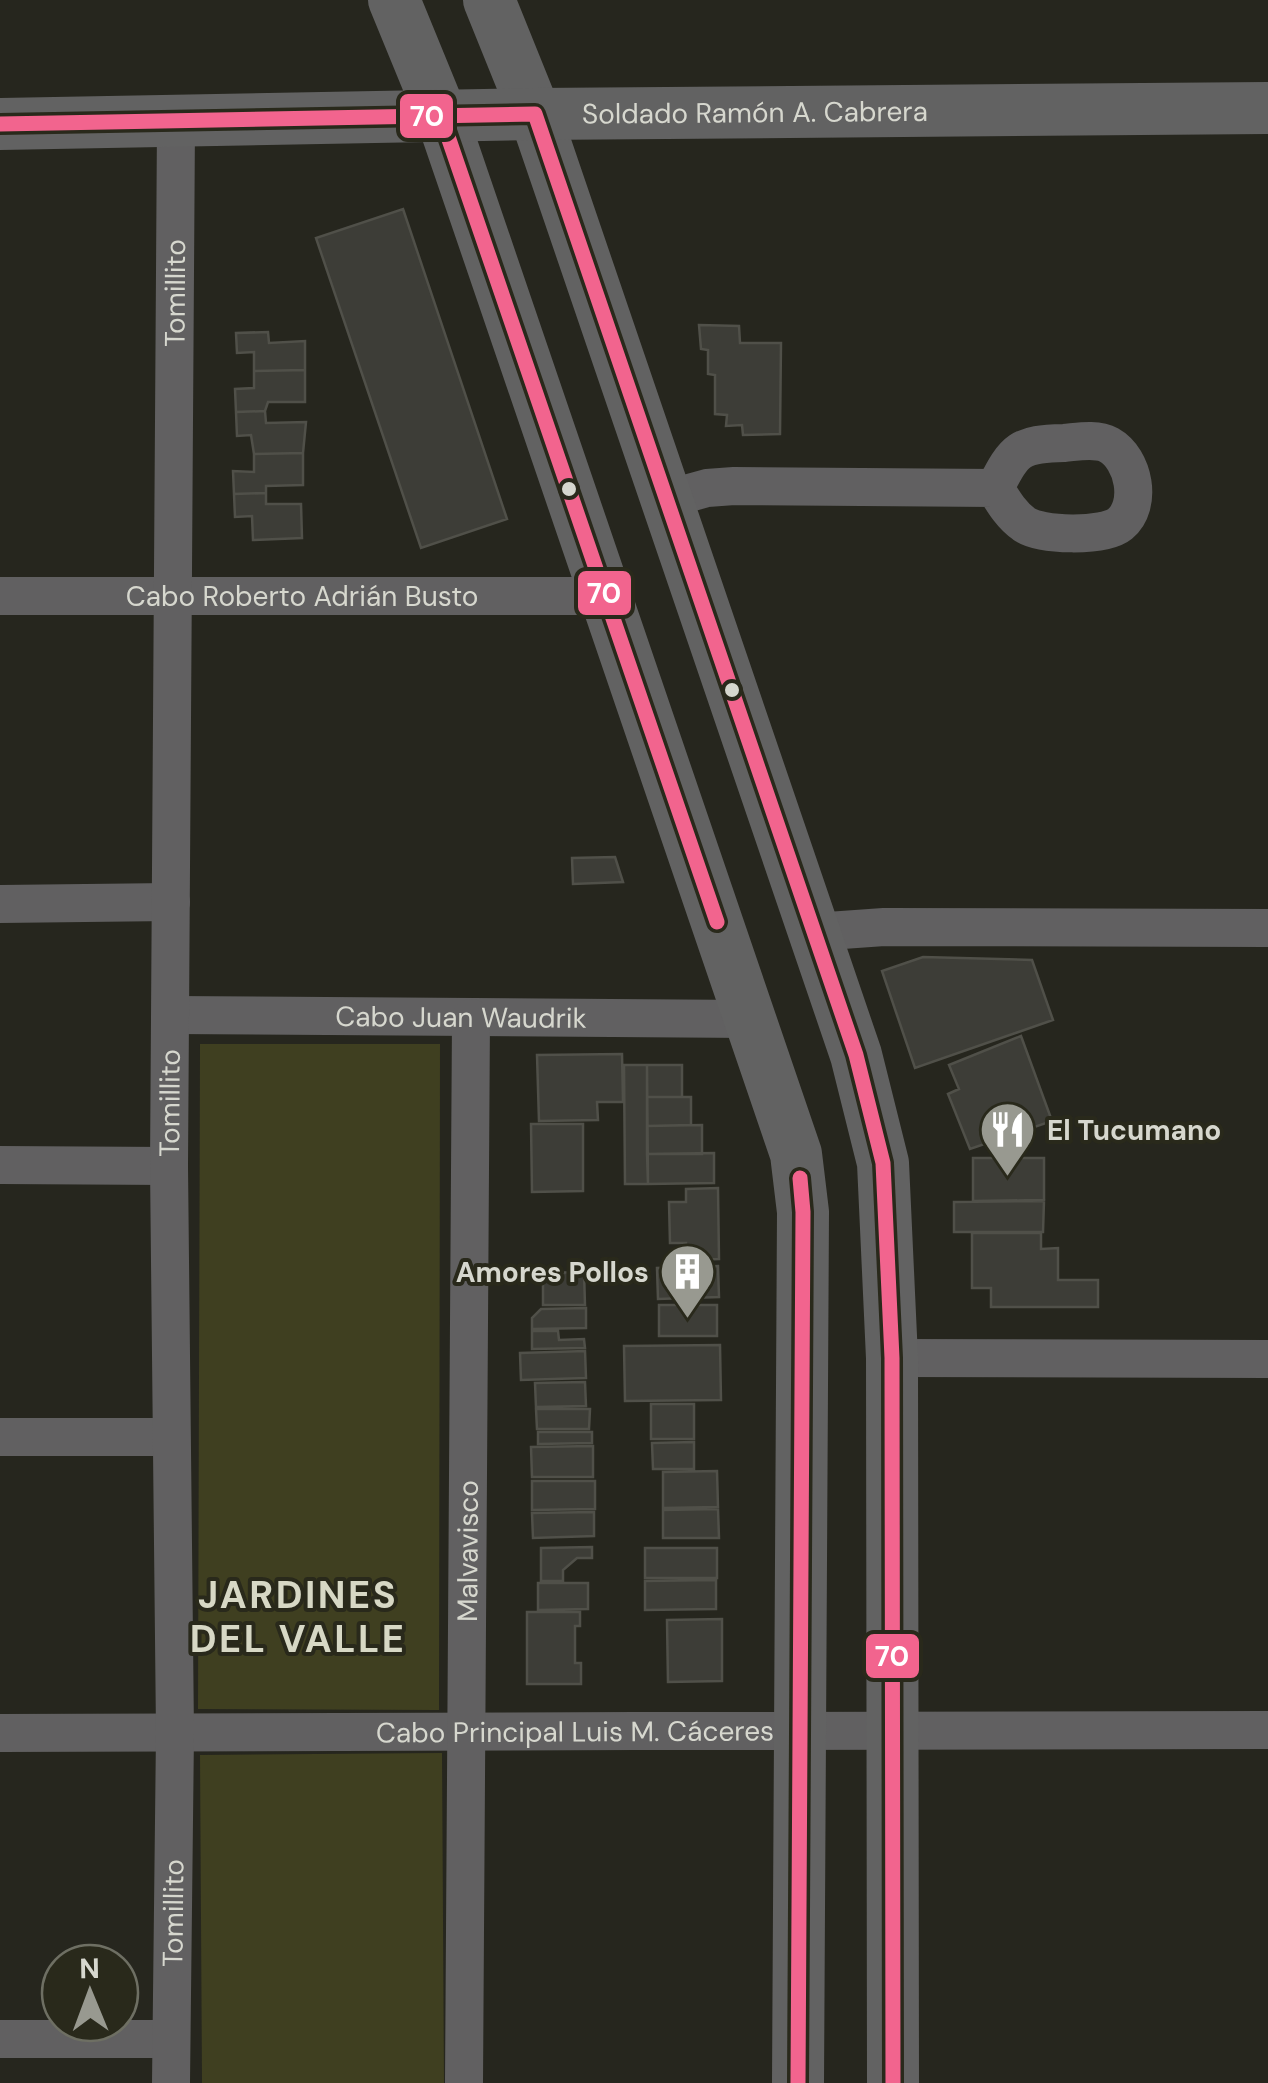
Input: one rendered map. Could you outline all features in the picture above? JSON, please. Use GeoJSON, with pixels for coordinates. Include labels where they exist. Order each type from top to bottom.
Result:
{"type":"FeatureCollection","features":[{"type":"Feature","properties":{"kind":"main road"},"geometry":{"type":"LineString","coordinates":[[394,0],[442,117],[796,1154],[802,1188],[798,2083]]}},
{"type":"Feature","properties":{"kind":"main road"},"geometry":{"type":"LineString","coordinates":[[489,0],[535,114],[856,1055],[882,1163],[892,1358],[892,2083]]}},
{"type":"Feature","properties":{"kind":"main road","name":"Soldado Ramón A. Cabrera"},"geometry":{"type":"LineString","coordinates":[[0,124],[535,114],[1268,108]]}},
{"type":"Feature","properties":{"kind":"street","name":"Tomillito"},"geometry":{"type":"LineString","coordinates":[[171,2083],[175,1734],[169,1166],[176,123]]}},
{"type":"Feature","properties":{"kind":"street"},"geometry":{"type":"LineString","coordinates":[[666,499],[707,488],[734,486],[995,488]]}},
{"type":"Feature","properties":{"kind":"street","name":"Cabo Roberto Adrián Busto"},"geometry":{"type":"LineString","coordinates":[[0,596],[603,596]]}},
{"type":"Feature","properties":{"kind":"street"},"geometry":{"type":"LineString","coordinates":[[0,904],[171,902]]}},
{"type":"Feature","properties":{"kind":"street"},"geometry":{"type":"LineString","coordinates":[[814,932],[884,926],[1268,928]]}},
{"type":"Feature","properties":{"kind":"street","name":"Cabo Juan Waudrik"},"geometry":{"type":"LineString","coordinates":[[171,1015],[751,1019]]}},
{"type":"Feature","properties":{"kind":"street","name":"Malvavisco"},"geometry":{"type":"LineString","coordinates":[[464,2083],[471,1018]]}},
{"type":"Feature","properties":{"kind":"street"},"geometry":{"type":"LineString","coordinates":[[0,1165],[169,1166]]}},
{"type":"Feature","properties":{"kind":"street"},"geometry":{"type":"LineString","coordinates":[[892,1358],[1268,1359]]}},
{"type":"Feature","properties":{"kind":"street"},"geometry":{"type":"LineString","coordinates":[[0,1437],[170,1437]]}},
{"type":"Feature","properties":{"kind":"street","name":"Cabo Principal Luis M. Cáceres"},"geometry":{"type":"LineString","coordinates":[[0,1733],[800,1728],[1268,1730]]}},
{"type":"Feature","properties":{"kind":"street"},"geometry":{"type":"LineString","coordinates":[[0,2039],[171,2039]]}},
{"type":"Feature","properties":{"kind":"shaded area"},"geometry":{"type":"Polygon","coordinates":[[[200,1044],[440,1044],[439,1710],[198,1709],[200,1044]]]}},
{"type":"Feature","properties":{"kind":"shaded area"},"geometry":{"type":"Polygon","coordinates":[[[442,1753],[444,2083],[202,2083],[200,1755],[442,1753]]]}},
{"type":"Feature","properties":{"kind":"building"},"geometry":{"type":"Polygon","coordinates":[[[403,209],[507,519],[421,548],[316,238],[403,209]]]}},
{"type":"Feature","properties":{"kind":"building"},"geometry":{"type":"Polygon","coordinates":[[[699,325],[739,326],[740,343],[781,343],[780,434],[743,435],[742,425],[726,426],[727,415],[715,414],[715,375],[708,374],[708,350],[701,349],[699,325]]]}},
{"type":"Feature","properties":{"kind":"building"},"geometry":{"type":"Polygon","coordinates":[[[268,332],[269,343],[305,341],[305,370],[254,371],[254,352],[237,353],[236,333],[268,332]]]}},
{"type":"Feature","properties":{"kind":"building"},"geometry":{"type":"Polygon","coordinates":[[[305,370],[305,402],[268,402],[265,411],[236,412],[235,389],[254,388],[254,371],[305,370]]]}},
{"type":"Feature","properties":{"kind":"building"},"geometry":{"type":"Polygon","coordinates":[[[265,411],[266,423],[306,422],[303,453],[254,454],[251,435],[237,436],[236,412],[265,411]]]}},
{"type":"Feature","properties":{"kind":"building"},"geometry":{"type":"Polygon","coordinates":[[[303,453],[303,485],[266,486],[266,493],[234,494],[233,471],[254,472],[254,454],[303,453]]]}},
{"type":"Feature","properties":{"kind":"building"},"geometry":{"type":"Polygon","coordinates":[[[266,493],[266,504],[301,504],[302,538],[253,540],[252,516],[235,517],[234,494],[266,493]]]}},
{"type":"Feature","properties":{"kind":"building"},"geometry":{"type":"Polygon","coordinates":[[[615,857],[623,882],[573,884],[572,858],[615,857]]]}},
{"type":"Feature","properties":{"kind":"building"},"geometry":{"type":"Polygon","coordinates":[[[923,957],[1032,960],[1053,1020],[915,1068],[882,971],[923,957]]]}},
{"type":"Feature","properties":{"kind":"building"},"geometry":{"type":"Polygon","coordinates":[[[1021,1036],[1052,1121],[970,1149],[948,1094],[959,1089],[949,1065],[1021,1036]]]}},
{"type":"Feature","properties":{"kind":"building"},"geometry":{"type":"Polygon","coordinates":[[[622,1054],[623,1102],[597,1102],[598,1120],[539,1121],[537,1055],[622,1054]]]}},
{"type":"Feature","properties":{"kind":"building"},"geometry":{"type":"Polygon","coordinates":[[[624,1065],[647,1065],[648,1184],[625,1184],[624,1065]]]}},
{"type":"Feature","properties":{"kind":"building"},"geometry":{"type":"Polygon","coordinates":[[[647,1065],[682,1065],[682,1097],[647,1097],[647,1065]]]}},
{"type":"Feature","properties":{"kind":"building"},"geometry":{"type":"Polygon","coordinates":[[[647,1097],[691,1097],[691,1125],[647,1126],[647,1097]]]}},
{"type":"Feature","properties":{"kind":"building"},"geometry":{"type":"Polygon","coordinates":[[[531,1124],[583,1124],[583,1191],[532,1192],[531,1124]]]}},
{"type":"Feature","properties":{"kind":"building"},"geometry":{"type":"Polygon","coordinates":[[[702,1125],[702,1154],[647,1154],[647,1126],[702,1125]]]}},
{"type":"Feature","properties":{"kind":"building"},"geometry":{"type":"Polygon","coordinates":[[[714,1153],[714,1183],[648,1184],[647,1154],[714,1153]]]}},
{"type":"Feature","properties":{"kind":"building","name":"El Tucumano"},"geometry":{"type":"Polygon","coordinates":[[[973,1158],[1044,1158],[1044,1200],[973,1201],[973,1158]]]}},
{"type":"Feature","properties":{"kind":"building"},"geometry":{"type":"Polygon","coordinates":[[[718,1188],[719,1259],[686,1260],[686,1243],[670,1243],[669,1202],[686,1202],[686,1189],[718,1188]]]}},
{"type":"Feature","properties":{"kind":"building"},"geometry":{"type":"Polygon","coordinates":[[[1044,1201],[1043,1232],[954,1232],[954,1202],[1044,1201]]]}},
{"type":"Feature","properties":{"kind":"building"},"geometry":{"type":"Polygon","coordinates":[[[972,1233],[1041,1233],[1041,1249],[1058,1248],[1058,1280],[1098,1280],[1098,1307],[991,1307],[991,1288],[972,1288],[972,1233]]]}},
{"type":"Feature","properties":{"kind":"building"},"geometry":{"type":"Polygon","coordinates":[[[718,1266],[719,1297],[658,1299],[657,1268],[718,1266]]]}},
{"type":"Feature","properties":{"kind":"building"},"geometry":{"type":"Polygon","coordinates":[[[584,1272],[585,1305],[543,1305],[543,1273],[584,1272]]]}},
{"type":"Feature","properties":{"kind":"building","name":"Amores Pollos"},"geometry":{"type":"Polygon","coordinates":[[[659,1305],[717,1305],[717,1336],[659,1336],[659,1305]]]}},
{"type":"Feature","properties":{"kind":"building"},"geometry":{"type":"Polygon","coordinates":[[[586,1308],[586,1328],[532,1329],[532,1318],[541,1309],[586,1308]]]}},
{"type":"Feature","properties":{"kind":"building"},"geometry":{"type":"Polygon","coordinates":[[[532,1331],[558,1331],[559,1340],[584,1339],[585,1348],[532,1349],[532,1331]]]}},
{"type":"Feature","properties":{"kind":"building"},"geometry":{"type":"Polygon","coordinates":[[[720,1345],[721,1400],[625,1401],[624,1346],[720,1345]]]}},
{"type":"Feature","properties":{"kind":"building"},"geometry":{"type":"Polygon","coordinates":[[[585,1351],[586,1378],[521,1380],[520,1353],[585,1351]]]}},
{"type":"Feature","properties":{"kind":"building"},"geometry":{"type":"Polygon","coordinates":[[[585,1382],[586,1406],[536,1407],[535,1383],[585,1382]]]}},
{"type":"Feature","properties":{"kind":"building"},"geometry":{"type":"Polygon","coordinates":[[[651,1404],[694,1404],[694,1439],[651,1439],[651,1404]]]}},
{"type":"Feature","properties":{"kind":"building"},"geometry":{"type":"Polygon","coordinates":[[[536,1409],[590,1409],[589,1429],[537,1429],[536,1409]]]}},
{"type":"Feature","properties":{"kind":"building"},"geometry":{"type":"Polygon","coordinates":[[[538,1432],[592,1432],[592,1443],[538,1444],[538,1432]]]}},
{"type":"Feature","properties":{"kind":"building"},"geometry":{"type":"Polygon","coordinates":[[[694,1442],[694,1469],[653,1469],[652,1443],[694,1442]]]}},
{"type":"Feature","properties":{"kind":"building"},"geometry":{"type":"Polygon","coordinates":[[[593,1446],[593,1477],[532,1477],[531,1447],[593,1446]]]}},
{"type":"Feature","properties":{"kind":"building"},"geometry":{"type":"Polygon","coordinates":[[[717,1471],[718,1507],[663,1508],[663,1472],[717,1471]]]}},
{"type":"Feature","properties":{"kind":"building"},"geometry":{"type":"Polygon","coordinates":[[[532,1481],[595,1481],[595,1509],[532,1510],[532,1481]]]}},
{"type":"Feature","properties":{"kind":"building"},"geometry":{"type":"Polygon","coordinates":[[[718,1509],[719,1538],[663,1538],[663,1510],[718,1509]]]}},
{"type":"Feature","properties":{"kind":"building"},"geometry":{"type":"Polygon","coordinates":[[[594,1512],[594,1536],[533,1538],[532,1513],[594,1512]]]}},
{"type":"Feature","properties":{"kind":"building"},"geometry":{"type":"Polygon","coordinates":[[[592,1547],[592,1558],[577,1558],[563,1570],[563,1581],[541,1581],[541,1548],[592,1547]]]}},
{"type":"Feature","properties":{"kind":"building"},"geometry":{"type":"Polygon","coordinates":[[[645,1548],[717,1548],[717,1578],[645,1578],[645,1548]]]}},
{"type":"Feature","properties":{"kind":"building"},"geometry":{"type":"Polygon","coordinates":[[[716,1580],[716,1609],[645,1610],[645,1581],[716,1580]]]}},
{"type":"Feature","properties":{"kind":"building"},"geometry":{"type":"Polygon","coordinates":[[[538,1583],[588,1583],[588,1609],[538,1610],[538,1583]]]}},
{"type":"Feature","properties":{"kind":"building"},"geometry":{"type":"Polygon","coordinates":[[[527,1612],[580,1612],[580,1626],[575,1626],[575,1663],[581,1663],[581,1684],[527,1684],[527,1612]]]}},
{"type":"Feature","properties":{"kind":"building"},"geometry":{"type":"Polygon","coordinates":[[[722,1619],[722,1681],[668,1682],[667,1620],[722,1619]]]}},
{"type":"Feature","properties":{"kind":"transit line","name":"70"},"geometry":{"type":"LineString","coordinates":[[0,124],[535,114],[856,1055],[883,1163],[892,1358],[893,2083]]}},
{"type":"Feature","properties":{"kind":"transit line","name":"70"},"geometry":{"type":"LineString","coordinates":[[443,122],[717,922]]}},
{"type":"Feature","properties":{"kind":"transit line","name":"70"},"geometry":{"type":"LineString","coordinates":[[798,2083],[803,1212],[800,1178]]}},
{"type":"Feature","properties":{"kind":"place","name":"El Tucumano"},"geometry":{"type":"Point","coordinates":[1008,1179]}},
{"type":"Feature","properties":{"kind":"place","name":"Amores Pollos"},"geometry":{"type":"Point","coordinates":[688,1321]}},
{"type":"Feature","properties":{"kind":"district","name":"JARDINES DEL VALLE"},"geometry":{"type":"Point","coordinates":[298,1617]}}]}
